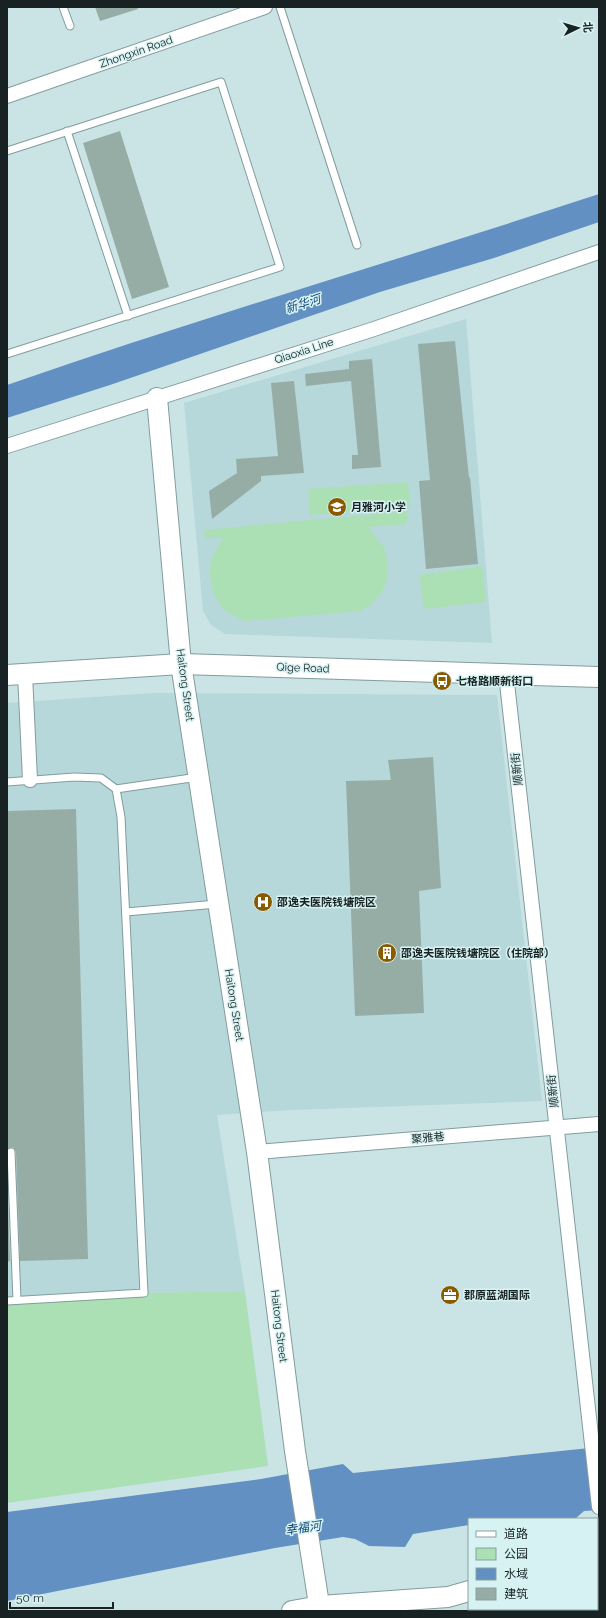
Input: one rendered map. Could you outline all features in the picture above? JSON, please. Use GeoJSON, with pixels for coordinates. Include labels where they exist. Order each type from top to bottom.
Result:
{"type":"FeatureCollection","features":[{"type":"Feature","properties":{"kind":"street","name":"Zhongxin Road"},"geometry":{"type":"LineString","coordinates":[[7,96],[265,7]]}},
{"type":"Feature","properties":{"kind":"street","name":"Qiaoxia Line"},"geometry":{"type":"LineString","coordinates":[[7,446],[371,330],[599,252]]}},
{"type":"Feature","properties":{"kind":"street","name":"Haitong Street"},"geometry":{"type":"LineString","coordinates":[[157,398],[181,664],[257,1152],[295,1451],[320,1609]]}},
{"type":"Feature","properties":{"kind":"street","name":"Qige Road"},"geometry":{"type":"LineString","coordinates":[[16,674],[181,664],[599,677]]}},
{"type":"Feature","properties":{"kind":"street"},"geometry":{"type":"LineString","coordinates":[[16,674],[30,780]]}},
{"type":"Feature","properties":{"kind":"street","name":"顺新街"},"geometry":{"type":"LineString","coordinates":[[506,674],[599,1507]]}},
{"type":"Feature","properties":{"kind":"street","name":"聚雅巷"},"geometry":{"type":"LineString","coordinates":[[257,1152],[599,1124]]}},
{"type":"Feature","properties":{"kind":"street"},"geometry":{"type":"LineString","coordinates":[[448,1597],[468,1591]]}},
{"type":"Feature","properties":{"kind":"street"},"geometry":{"type":"LineString","coordinates":[[292,1611],[468,1594]]}},
{"type":"Feature","properties":{"kind":"lane"},"geometry":{"type":"LineString","coordinates":[[63,7],[70,26]]}},
{"type":"Feature","properties":{"kind":"lane"},"geometry":{"type":"LineString","coordinates":[[280,7],[357,245]]}},
{"type":"Feature","properties":{"kind":"lane"},"geometry":{"type":"LineString","coordinates":[[7,150],[221,82],[280,267],[7,354]]}},
{"type":"Feature","properties":{"kind":"lane"},"geometry":{"type":"LineString","coordinates":[[67,131],[128,316]]}},
{"type":"Feature","properties":{"kind":"lane"},"geometry":{"type":"LineString","coordinates":[[7,782],[74,777],[101,778],[116,789],[121,817],[144,1293],[7,1301]]}},
{"type":"Feature","properties":{"kind":"lane"},"geometry":{"type":"LineString","coordinates":[[116,789],[198,777]]}},
{"type":"Feature","properties":{"kind":"lane"},"geometry":{"type":"LineString","coordinates":[[126,912],[218,904]]}},
{"type":"Feature","properties":{"kind":"lane"},"geometry":{"type":"LineString","coordinates":[[11,1152],[18,1300]]}},
{"type":"Feature","properties":{"kind":"shaded area","name":"月雅河小学"},"geometry":{"type":"Polygon","coordinates":[[[466,319],[492,643],[225,634],[211,625],[203,611],[184,403],[466,319]]]}},
{"type":"Feature","properties":{"kind":"shaded area","name":"邵逸夫医院钱塘院区"},"geometry":{"type":"Polygon","coordinates":[[[152,693],[497,695],[542,1101],[292,1110],[217,1115],[245,1291],[144,1293],[7,1299],[7,703],[152,693]]]}},
{"type":"Feature","properties":{"kind":"green space"},"geometry":{"type":"Polygon","coordinates":[[[408,482],[410,508],[310,515],[308,489],[408,482]]]}},
{"type":"Feature","properties":{"kind":"green space"},"geometry":{"type":"Polygon","coordinates":[[[407,511],[407,524],[368,527],[385,549],[388,567],[386,584],[379,596],[369,606],[361,611],[245,621],[225,610],[214,595],[210,577],[210,565],[212,557],[223,538],[205,538],[204,530],[407,511]]]}},
{"type":"Feature","properties":{"kind":"green space"},"geometry":{"type":"Polygon","coordinates":[[[482,566],[486,602],[424,609],[419,575],[482,566]]]}},
{"type":"Feature","properties":{"kind":"green space"},"geometry":{"type":"Polygon","coordinates":[[[245,1291],[268,1466],[7,1503],[7,1299],[144,1293],[245,1291]]]}},
{"type":"Feature","properties":{"kind":"water","name":"新华河"},"geometry":{"type":"Polygon","coordinates":[[[599,194],[599,222],[494,258],[380,292],[110,385],[7,418],[7,385],[154,336],[599,194]]]}},
{"type":"Feature","properties":{"kind":"water","name":"幸福河"},"geometry":{"type":"Polygon","coordinates":[[[599,1447],[599,1510],[584,1511],[576,1518],[468,1518],[468,1525],[413,1534],[405,1547],[369,1546],[355,1539],[343,1537],[275,1548],[7,1601],[7,1512],[261,1479],[343,1464],[353,1473],[599,1447]]]}},
{"type":"Feature","properties":{"kind":"building"},"geometry":{"type":"Polygon","coordinates":[[[95,7],[137,7],[138,9],[100,21],[95,7]]]}},
{"type":"Feature","properties":{"kind":"building"},"geometry":{"type":"Polygon","coordinates":[[[120,131],[169,287],[132,299],[83,143],[120,131]]]}},
{"type":"Feature","properties":{"kind":"building"},"geometry":{"type":"Polygon","coordinates":[[[455,341],[478,564],[426,569],[419,481],[430,480],[418,344],[455,341]]]}},
{"type":"Feature","properties":{"kind":"building"},"geometry":{"type":"Polygon","coordinates":[[[372,359],[381,467],[352,469],[352,455],[358,455],[351,381],[306,386],[305,374],[349,369],[349,361],[372,359]]]}},
{"type":"Feature","properties":{"kind":"building"},"geometry":{"type":"Polygon","coordinates":[[[294,381],[304,473],[261,476],[261,481],[212,519],[209,491],[237,473],[236,459],[278,456],[271,383],[294,381]]]}},
{"type":"Feature","properties":{"kind":"building","name":"邵逸夫医院钱塘院区（住院部）"},"geometry":{"type":"Polygon","coordinates":[[[433,757],[441,888],[419,891],[424,1013],[355,1016],[346,781],[391,780],[388,760],[433,757]]]}},
{"type":"Feature","properties":{"kind":"building"},"geometry":{"type":"Polygon","coordinates":[[[76,809],[88,1259],[20,1261],[16,1152],[13,1147],[7,1149],[7,811],[76,809]]]}},
{"type":"Feature","properties":{"kind":"building"},"geometry":{"type":"Polygon","coordinates":[[[7,1177],[10,1261],[7,1262],[7,1177]]]}},
{"type":"Feature","properties":{"kind":"place","name":"月雅河小学"},"geometry":{"type":"Point","coordinates":[337,507]}},
{"type":"Feature","properties":{"kind":"place","name":"七格路顺新街口"},"geometry":{"type":"Point","coordinates":[442,681]}},
{"type":"Feature","properties":{"kind":"place","name":"邵逸夫医院钱塘院区"},"geometry":{"type":"Point","coordinates":[263,902]}},
{"type":"Feature","properties":{"kind":"place","name":"邵逸夫医院钱塘院区（住院部）"},"geometry":{"type":"Point","coordinates":[387,953]}},
{"type":"Feature","properties":{"kind":"place","name":"郡原蓝湖国际"},"geometry":{"type":"Point","coordinates":[450,1295]}}]}
